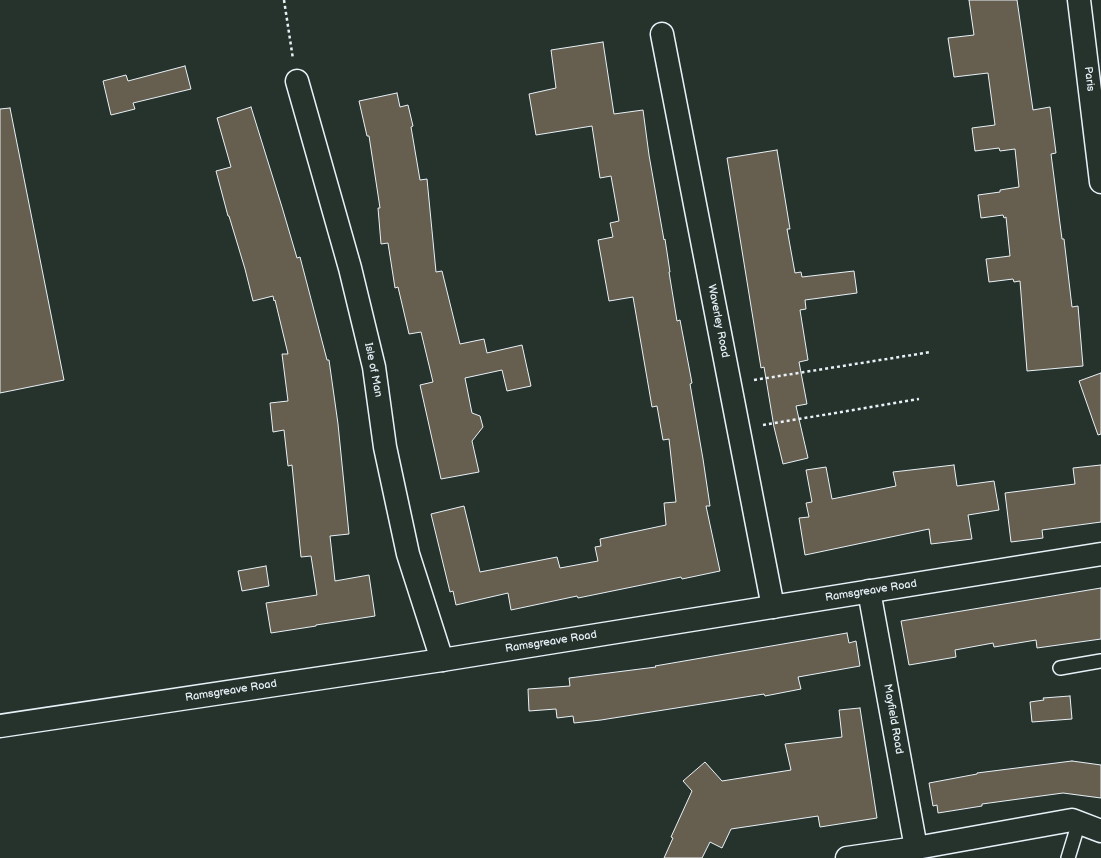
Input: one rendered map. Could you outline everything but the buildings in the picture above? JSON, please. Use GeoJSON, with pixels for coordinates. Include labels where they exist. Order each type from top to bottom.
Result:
{"type":"FeatureCollection","features":[{"type":"Feature","properties":{"kind":"street","name":"Paris"},"geometry":{"type":"LineString","coordinates":[[1078,0],[1101,182]]}},
{"type":"Feature","properties":{"kind":"street","name":"Waverley Road"},"geometry":{"type":"LineString","coordinates":[[662,34],[773,607]]}},
{"type":"Feature","properties":{"kind":"street","name":"Isle of Man"},"geometry":{"type":"LineString","coordinates":[[297,81],[350,268],[374,367],[385,447],[408,554],[442,660]]}},
{"type":"Feature","properties":{"kind":"street","name":"Ramsgreave Road"},"geometry":{"type":"LineString","coordinates":[[0,726],[442,660],[1101,554]]}},
{"type":"Feature","properties":{"kind":"street","name":"Mayfield Road"},"geometry":{"type":"LineString","coordinates":[[869,591],[916,848]]}},
{"type":"Feature","properties":{"kind":"street"},"geometry":{"type":"LineString","coordinates":[[847,858],[916,848],[1072,820],[1101,831]]}},
{"type":"Feature","properties":{"kind":"lane"},"geometry":{"type":"LineString","coordinates":[[1060,668],[1101,661]]}},
{"type":"Feature","properties":{"kind":"lane"},"geometry":{"type":"LineString","coordinates":[[1068,858],[1080,822]]}},
{"type":"Feature","properties":{"kind":"path"},"geometry":{"type":"LineString","coordinates":[[284,0],[297,81]]}},
{"type":"Feature","properties":{"kind":"path"},"geometry":{"type":"LineString","coordinates":[[730,384],[931,352]]}},
{"type":"Feature","properties":{"kind":"path"},"geometry":{"type":"LineString","coordinates":[[738,429],[920,399]]}}]}
